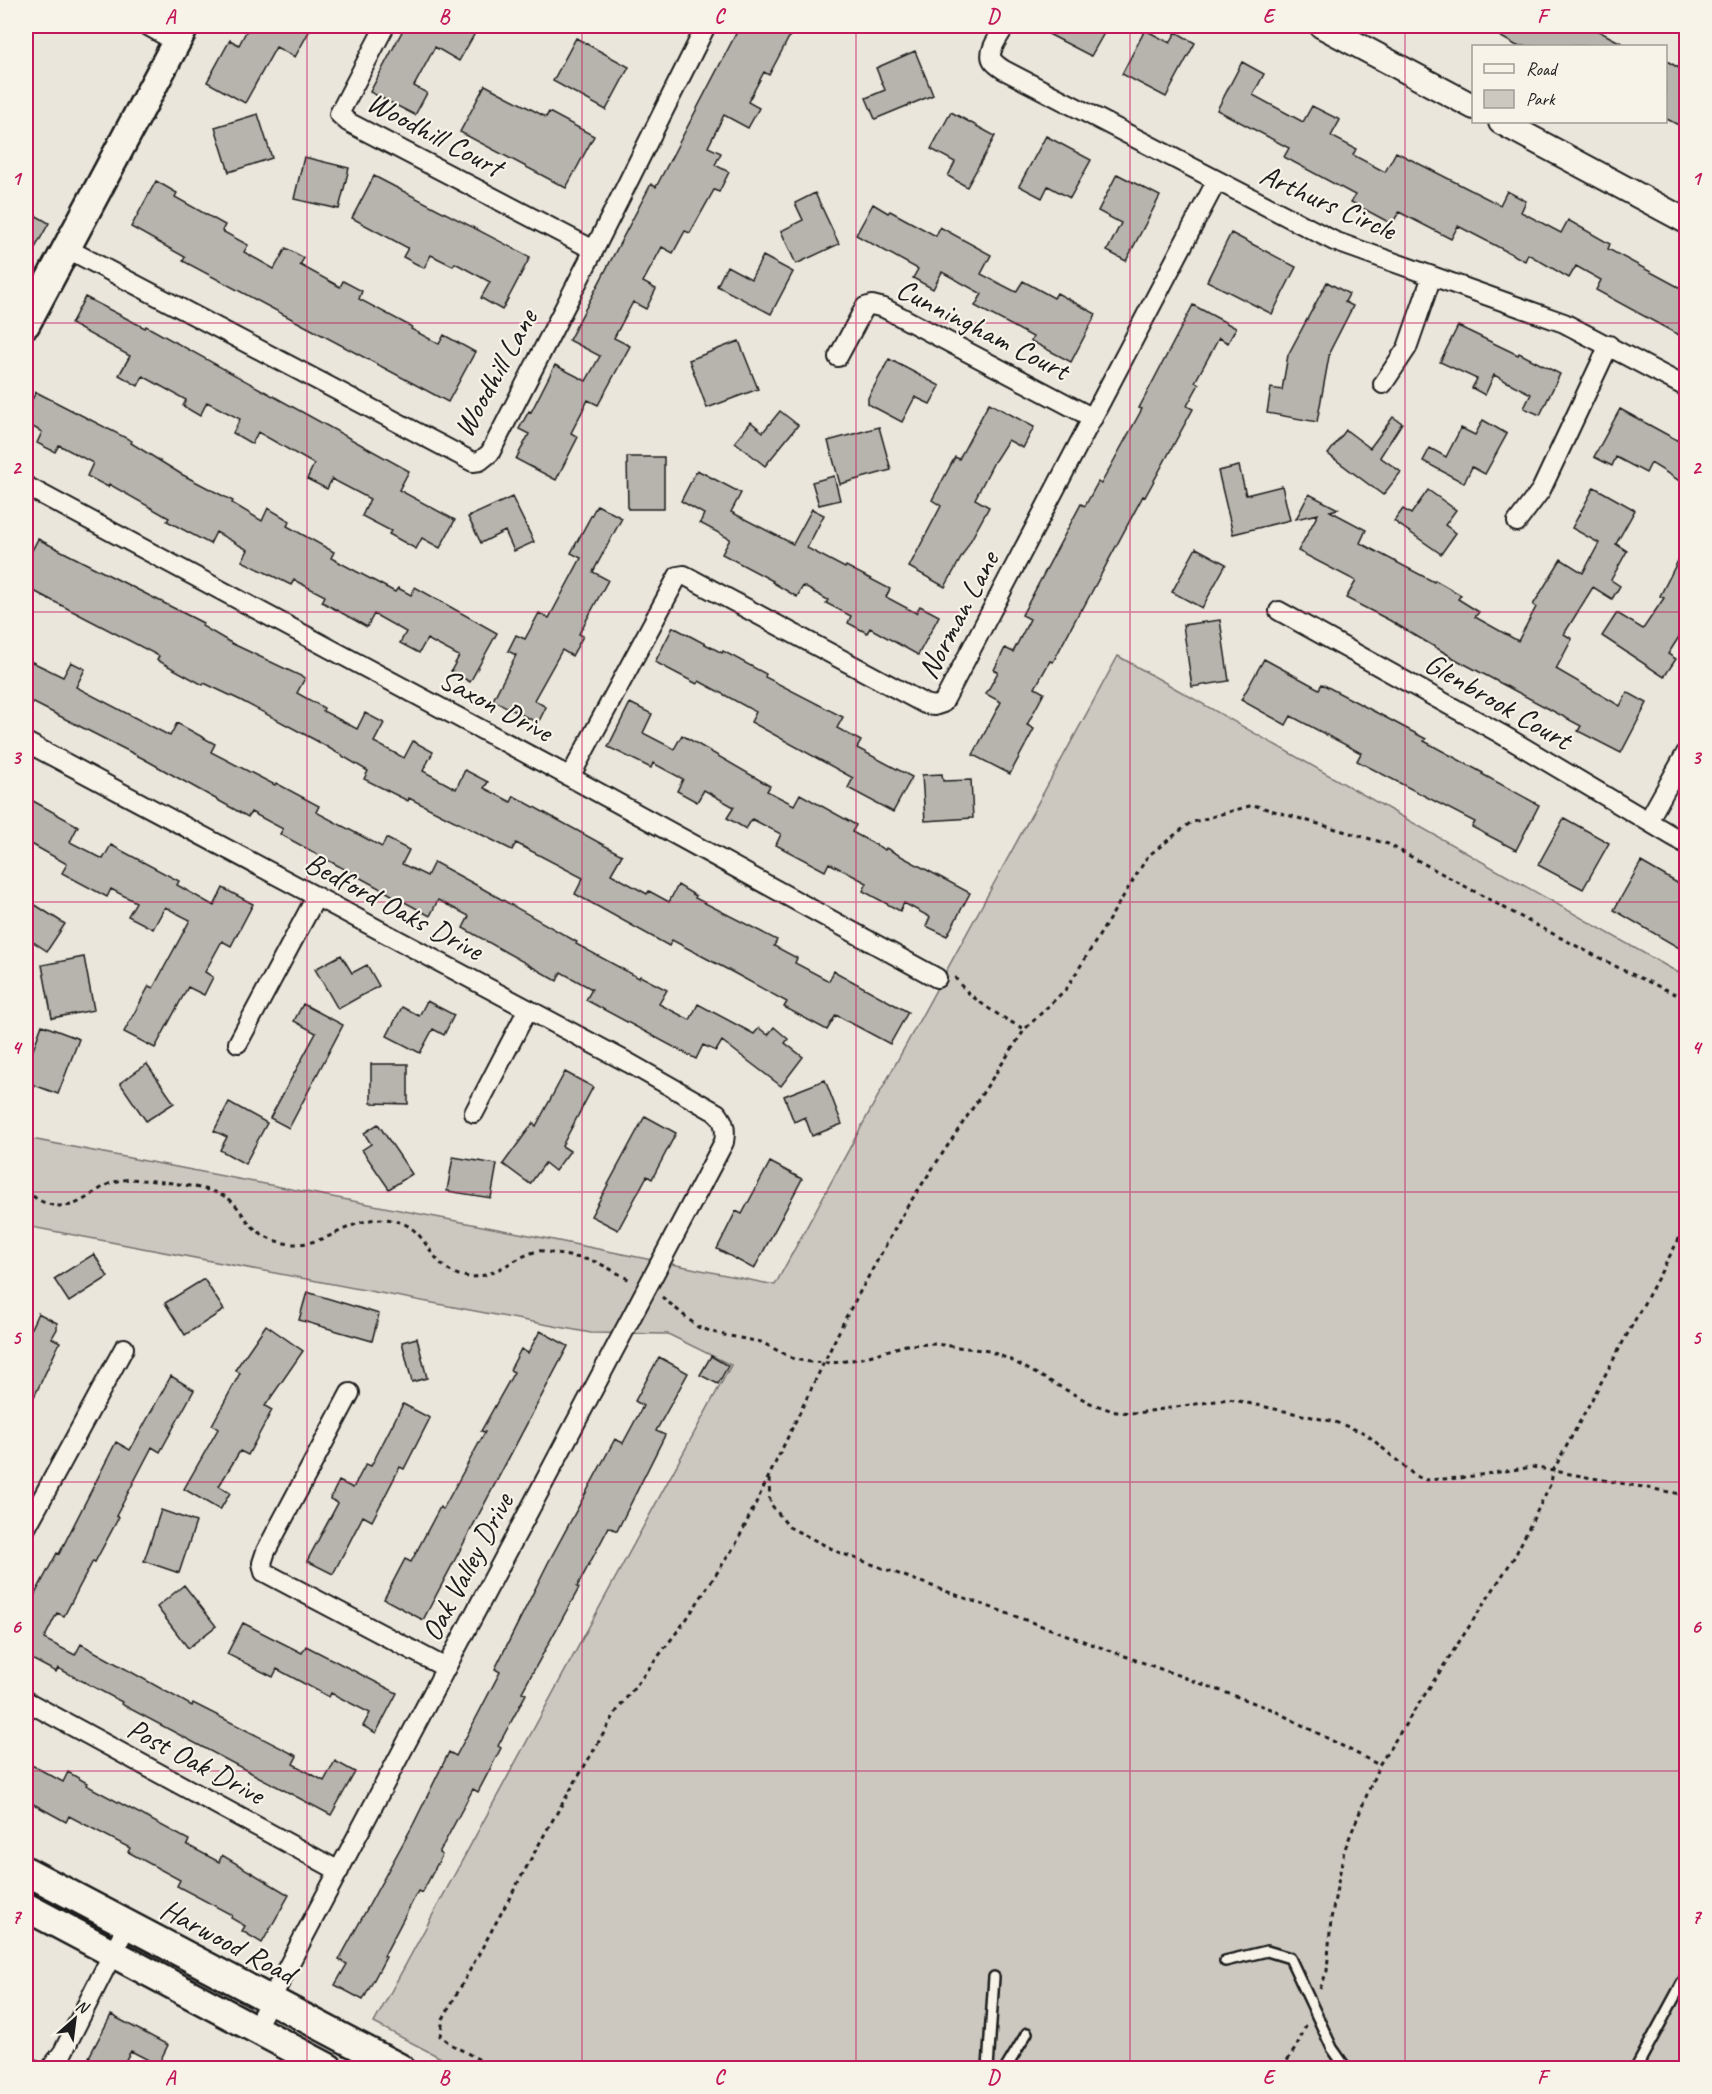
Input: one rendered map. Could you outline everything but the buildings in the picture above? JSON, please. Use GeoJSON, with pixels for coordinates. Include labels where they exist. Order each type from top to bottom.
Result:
{"type":"FeatureCollection","features":[{"type":"Feature","properties":{"kind":"main road"},"geometry":{"type":"LineString","coordinates":[[27,318],[180,34]]}},
{"type":"Feature","properties":{"kind":"main road","name":"Harwood Road"},"geometry":{"type":"LineString","coordinates":[[26,1871],[400,2068]]}},
{"type":"Feature","properties":{"kind":"main road"},"geometry":{"type":"LineString","coordinates":[[26,1907],[329,2068]]}},
{"type":"Feature","properties":{"kind":"street"},"geometry":{"type":"LineString","coordinates":[[148,26],[180,34]]}},
{"type":"Feature","properties":{"kind":"street","name":"Woodhill Court"},"geometry":{"type":"LineString","coordinates":[[385,26],[339,114],[348,122],[594,249]]}},
{"type":"Feature","properties":{"kind":"street","name":"Woodhill Lane"},"geometry":{"type":"LineString","coordinates":[[66,248],[473,462],[480,461],[490,453],[706,26]]}},
{"type":"Feature","properties":{"kind":"street","name":"Arthurs Circle"},"geometry":{"type":"LineString","coordinates":[[1005,26],[993,48],[991,57],[993,62],[1004,70],[1216,182],[1334,241],[1554,319],[1609,345],[1686,387]]}},
{"type":"Feature","properties":{"kind":"street"},"geometry":{"type":"LineString","coordinates":[[1322,26],[1472,106]]}},
{"type":"Feature","properties":{"kind":"street"},"geometry":{"type":"LineString","coordinates":[[1503,123],[1686,220]]}},
{"type":"Feature","properties":{"kind":"street","name":"Norman Lane"},"geometry":{"type":"LineString","coordinates":[[570,777],[678,576],[684,575],[925,704],[934,706],[943,704],[1216,182]]}},
{"type":"Feature","properties":{"kind":"street"},"geometry":{"type":"LineString","coordinates":[[1383,384],[1407,348],[1432,276]]}},
{"type":"Feature","properties":{"kind":"street","name":"Cunningham Court"},"geometry":{"type":"LineString","coordinates":[[838,357],[865,307],[872,305],[884,308],[1093,418]]}},
{"type":"Feature","properties":{"kind":"street"},"geometry":{"type":"LineString","coordinates":[[1517,522],[1541,490],[1609,345]]}},
{"type":"Feature","properties":{"kind":"street","name":"Saxon Drive"},"geometry":{"type":"LineString","coordinates":[[26,486],[570,777],[937,978]]}},
{"type":"Feature","properties":{"kind":"street","name":"Glenbrook Court"},"geometry":{"type":"LineString","coordinates":[[1279,611],[1446,702],[1686,844]]}},
{"type":"Feature","properties":{"kind":"street","name":"Bedford Oaks Drive"},"geometry":{"type":"LineString","coordinates":[[26,742],[630,1063],[717,1113],[723,1119],[726,1131]]}},
{"type":"Feature","properties":{"kind":"street"},"geometry":{"type":"LineString","coordinates":[[1648,821],[1686,753]]}},
{"type":"Feature","properties":{"kind":"street"},"geometry":{"type":"LineString","coordinates":[[238,1044],[316,897]]}},
{"type":"Feature","properties":{"kind":"street"},"geometry":{"type":"LineString","coordinates":[[474,1113],[528,1009]]}},
{"type":"Feature","properties":{"kind":"street","name":"Oak Valley Drive"},"geometry":{"type":"LineString","coordinates":[[255,2029],[724,1142],[726,1131]]}},
{"type":"Feature","properties":{"kind":"street"},"geometry":{"type":"LineString","coordinates":[[26,1528],[124,1348]]}},
{"type":"Feature","properties":{"kind":"street"},"geometry":{"type":"LineString","coordinates":[[350,1393],[266,1551],[262,1563],[264,1572],[446,1668]]}},
{"type":"Feature","properties":{"kind":"street","name":"Post Oak Drive"},"geometry":{"type":"LineString","coordinates":[[26,1701],[339,1871]]}},
{"type":"Feature","properties":{"kind":"street"},"geometry":{"type":"LineString","coordinates":[[51,2068],[63,2052],[127,1925]]}},
{"type":"Feature","properties":{"kind":"street"},"geometry":{"type":"LineString","coordinates":[[26,2066],[31,2068]]}},
{"type":"Feature","properties":{"kind":"lane"},"geometry":{"type":"LineString","coordinates":[[1224,1961],[1267,1951],[1290,1958],[1332,2048],[1346,2068]]}},
{"type":"Feature","properties":{"kind":"lane"},"geometry":{"type":"LineString","coordinates":[[1636,2068],[1686,1976]]}},
{"type":"Feature","properties":{"kind":"lane"},"geometry":{"type":"LineString","coordinates":[[988,2068],[994,1977]]}},
{"type":"Feature","properties":{"kind":"lane"},"geometry":{"type":"LineString","coordinates":[[1006,2068],[1027,2033]]}},
{"type":"Feature","properties":{"kind":"path"},"geometry":{"type":"LineString","coordinates":[[495,2068],[440,2036],[443,2019],[548,1828],[618,1709],[699,1601],[736,1544],[846,1317],[907,1207],[1025,1029],[1067,988],[1148,856],[1190,823],[1253,805],[1389,844],[1542,928],[1623,970],[1686,999]]}},
{"type":"Feature","properties":{"kind":"path"},"geometry":{"type":"LineString","coordinates":[[937,978],[945,963],[952,969],[957,982],[969,993],[1005,1020],[1025,1029]]}},
{"type":"Feature","properties":{"kind":"path"},"geometry":{"type":"LineString","coordinates":[[26,1190],[38,1200],[51,1205],[65,1206],[79,1202],[117,1181],[138,1179],[158,1181],[224,1196],[254,1228],[272,1239],[293,1245],[314,1243],[368,1219],[388,1218],[405,1224],[415,1232],[442,1266],[455,1274],[470,1277],[485,1275],[539,1251],[596,1263],[664,1298],[698,1327],[719,1334],[761,1342],[794,1359],[825,1362],[859,1359],[906,1345],[935,1344],[988,1351],[1011,1360],[1090,1402],[1116,1412],[1137,1413],[1229,1399],[1335,1422],[1365,1433],[1414,1475],[1425,1480],[1460,1478],[1532,1467],[1686,1495]]}},
{"type":"Feature","properties":{"kind":"path"},"geometry":{"type":"LineString","coordinates":[[1282,2068],[1297,2046],[1328,1971],[1330,1918],[1344,1851],[1379,1765],[1515,1556],[1551,1483],[1553,1471],[1686,1226]]}},
{"type":"Feature","properties":{"kind":"path"},"geometry":{"type":"LineString","coordinates":[[769,1477],[770,1503],[789,1527],[838,1552],[1271,1709],[1379,1765]]}},
{"type":"Feature","properties":{"kind":"green space"},"geometry":{"type":"Polygon","coordinates":[[[1118,656],[1686,977],[1686,2049],[1676,2068],[460,2068],[374,2023],[731,1365],[668,1334],[591,1333],[26,1226],[26,1138],[775,1285],[1118,656]]]}}]}
